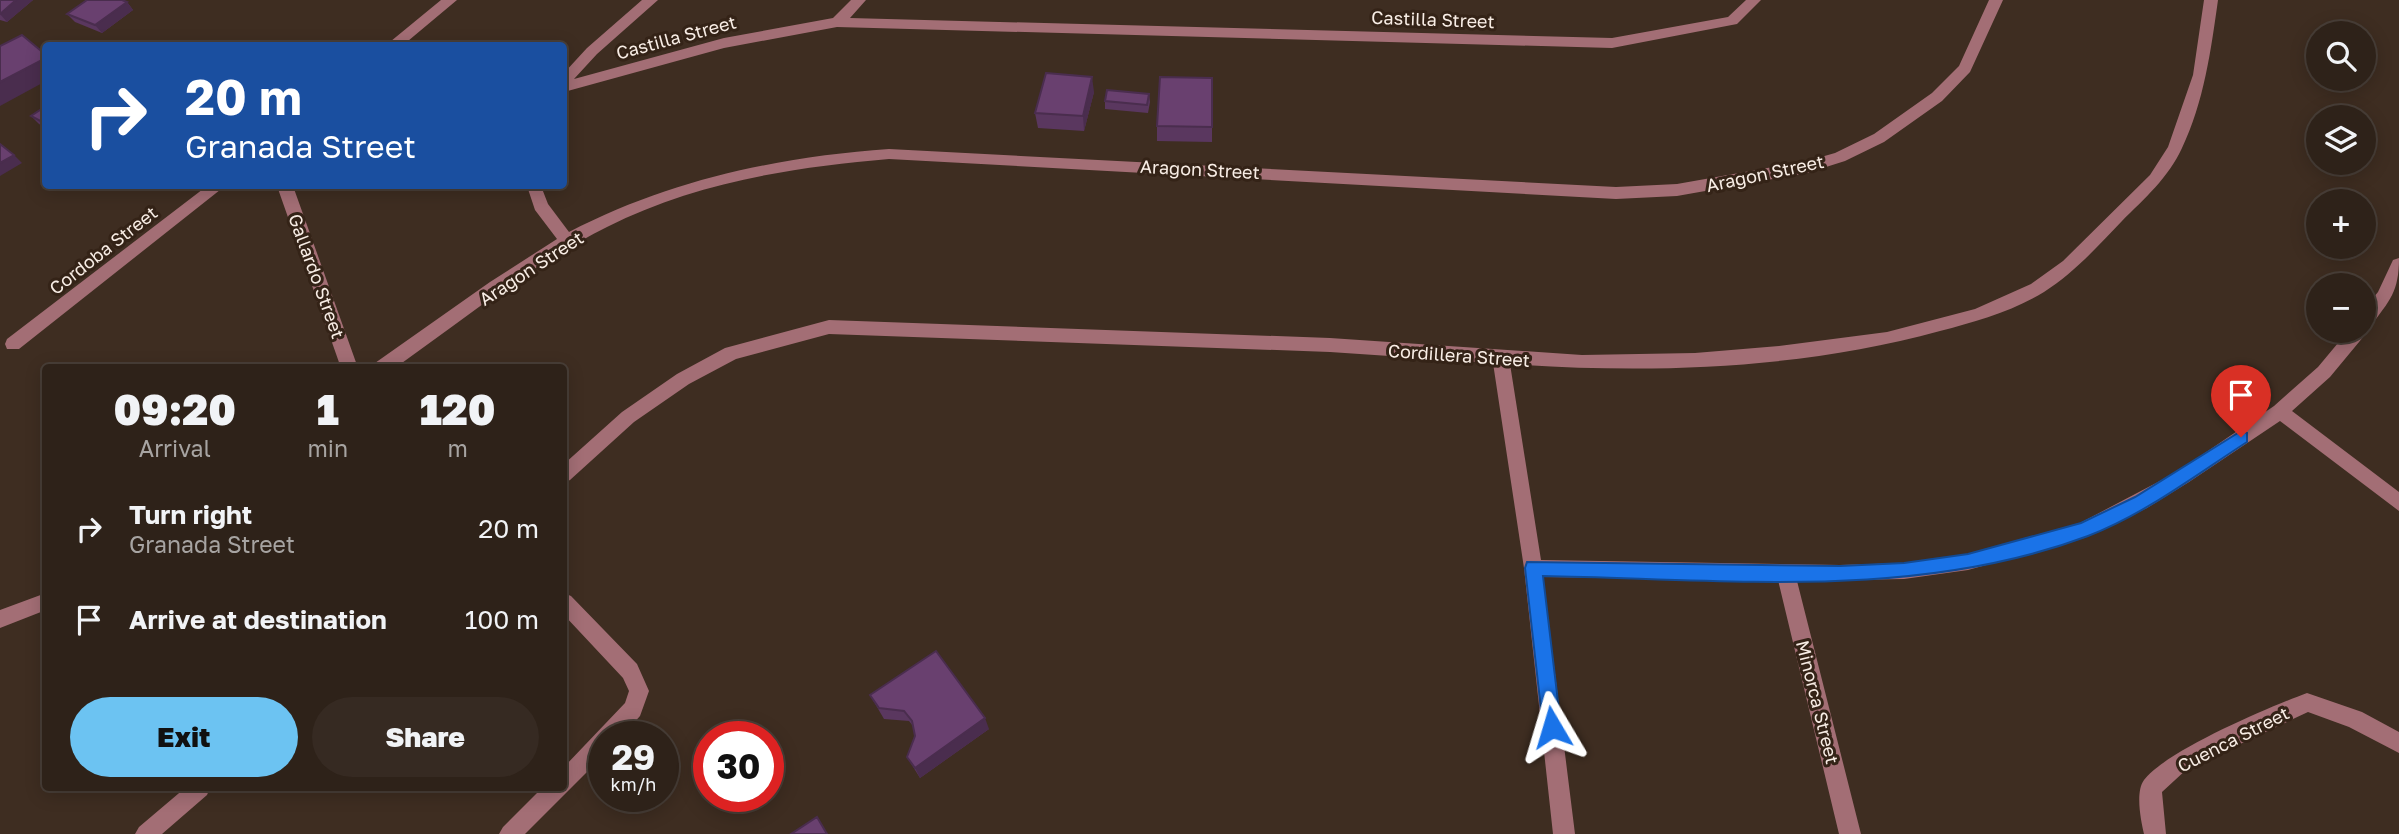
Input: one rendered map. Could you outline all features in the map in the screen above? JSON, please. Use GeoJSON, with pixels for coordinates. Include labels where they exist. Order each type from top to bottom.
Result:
{"type":"FeatureCollection","features":[{"type":"Feature","properties":{"kind":"street"},"geometry":{"type":"LineString","coordinates":[[397,42],[450,0]]}},
{"type":"Feature","properties":{"kind":"street"},"geometry":{"type":"LineString","coordinates":[[567,78],[592,51],[651,0]]}},
{"type":"Feature","properties":{"kind":"street"},"geometry":{"type":"LineString","coordinates":[[837,22],[859,0]]}},
{"type":"Feature","properties":{"kind":"street","name":"Castilla Street"},"geometry":{"type":"LineString","coordinates":[[567,86],[724,43],[837,22],[1612,43],[1732,21],[1754,0]]}},
{"type":"Feature","properties":{"kind":"street","name":"Aragon Street"},"geometry":{"type":"LineString","coordinates":[[387,364],[567,241],[632,210],[754,172],[805,160],[889,154],[1616,193],[1676,190],[1744,180],[1840,156],[1880,138],[1937,97],[1965,69],[1984,33],[1996,0]]}},
{"type":"Feature","properties":{"kind":"street","name":"Cordillera Street"},"geometry":{"type":"LineString","coordinates":[[567,472],[628,417],[682,379],[731,353],[829,327],[1330,345],[1501,359],[1582,362],[1695,360],[1887,339],[1979,314],[2037,288],[2099,238],[2155,180],[2175,148],[2200,75],[2211,0]]}},
{"type":"Feature","properties":{"kind":"street","name":"Cordoba Street"},"geometry":{"type":"LineString","coordinates":[[13,344],[213,189]]}},
{"type":"Feature","properties":{"kind":"street","name":"Gallardo Street"},"geometry":{"type":"LineString","coordinates":[[286,189],[349,364]]}},
{"type":"Feature","properties":{"kind":"street"},"geometry":{"type":"LineString","coordinates":[[535,189],[541,206],[567,241]]}},
{"type":"Feature","properties":{"kind":"street"},"geometry":{"type":"LineString","coordinates":[[2376,306],[2399,264]]}},
{"type":"Feature","properties":{"kind":"street"},"geometry":{"type":"LineString","coordinates":[[1533,568],[1785,570],[1840,573],[1904,571],[1968,562],[2084,530],[2173,483],[2280,411],[2325,372],[2348,343]]}},
{"type":"Feature","properties":{"kind":"street"},"geometry":{"type":"LineString","coordinates":[[1501,359],[1533,568],[1564,834]]}},
{"type":"Feature","properties":{"kind":"street"},"geometry":{"type":"LineString","coordinates":[[2280,411],[2399,503]]}},
{"type":"Feature","properties":{"kind":"street","name":"Minorca Street"},"geometry":{"type":"LineString","coordinates":[[1785,570],[1850,834]]}},
{"type":"Feature","properties":{"kind":"street"},"geometry":{"type":"LineString","coordinates":[[0,619],[42,603]]}},
{"type":"Feature","properties":{"kind":"street"},"geometry":{"type":"LineString","coordinates":[[567,605],[630,671],[639,691],[634,709],[622,721]]}},
{"type":"Feature","properties":{"kind":"street","name":"Cuenca Street"},"geometry":{"type":"LineString","coordinates":[[2155,834],[2151,788],[2180,762],[2307,702],[2355,719],[2399,743]]}},
{"type":"Feature","properties":{"kind":"street"},"geometry":{"type":"LineString","coordinates":[[567,777],[588,755]]}},
{"type":"Feature","properties":{"kind":"street"},"geometry":{"type":"LineString","coordinates":[[146,834],[196,791]]}},
{"type":"Feature","properties":{"kind":"street"},"geometry":{"type":"LineString","coordinates":[[510,834],[553,791]]}},
{"type":"Feature","properties":{"kind":"building"},"geometry":{"type":"Polygon","coordinates":[[[0,0],[16,0],[0,14],[0,0]]]}},
{"type":"Feature","properties":{"kind":"building"},"geometry":{"type":"Polygon","coordinates":[[[87,0],[127,2],[95,25],[67,14],[87,0]]]}},
{"type":"Feature","properties":{"kind":"building"},"geometry":{"type":"Polygon","coordinates":[[[22,35],[42,52],[42,60],[0,82],[0,46],[22,35]]]}},
{"type":"Feature","properties":{"kind":"building"},"geometry":{"type":"Polygon","coordinates":[[[1046,73],[1092,77],[1083,116],[1035,113],[1046,73]]]}},
{"type":"Feature","properties":{"kind":"building"},"geometry":{"type":"Polygon","coordinates":[[[1160,77],[1212,78],[1212,127],[1157,126],[1160,77]]]}},
{"type":"Feature","properties":{"kind":"building"},"geometry":{"type":"Polygon","coordinates":[[[1107,90],[1149,94],[1147,105],[1105,101],[1107,90]]]}},
{"type":"Feature","properties":{"kind":"building"},"geometry":{"type":"Polygon","coordinates":[[[42,109],[42,122],[31,116],[42,109]]]}},
{"type":"Feature","properties":{"kind":"building"},"geometry":{"type":"Polygon","coordinates":[[[0,144],[14,155],[0,163],[0,144]]]}},
{"type":"Feature","properties":{"kind":"building"},"geometry":{"type":"Polygon","coordinates":[[[936,651],[985,718],[915,768],[907,757],[915,736],[912,721],[904,711],[879,708],[870,695],[936,651]]]}},
{"type":"Feature","properties":{"kind":"building"},"geometry":{"type":"Polygon","coordinates":[[[817,817],[827,834],[791,834],[817,817]]]}},
{"type":"Feature","properties":{"kind":"route"},"geometry":{"type":"LineString","coordinates":[[1552,727],[1533,568],[1785,570],[1840,573],[1904,571],[1968,562],[2084,530],[2141,502],[2241,437]]}}]}
